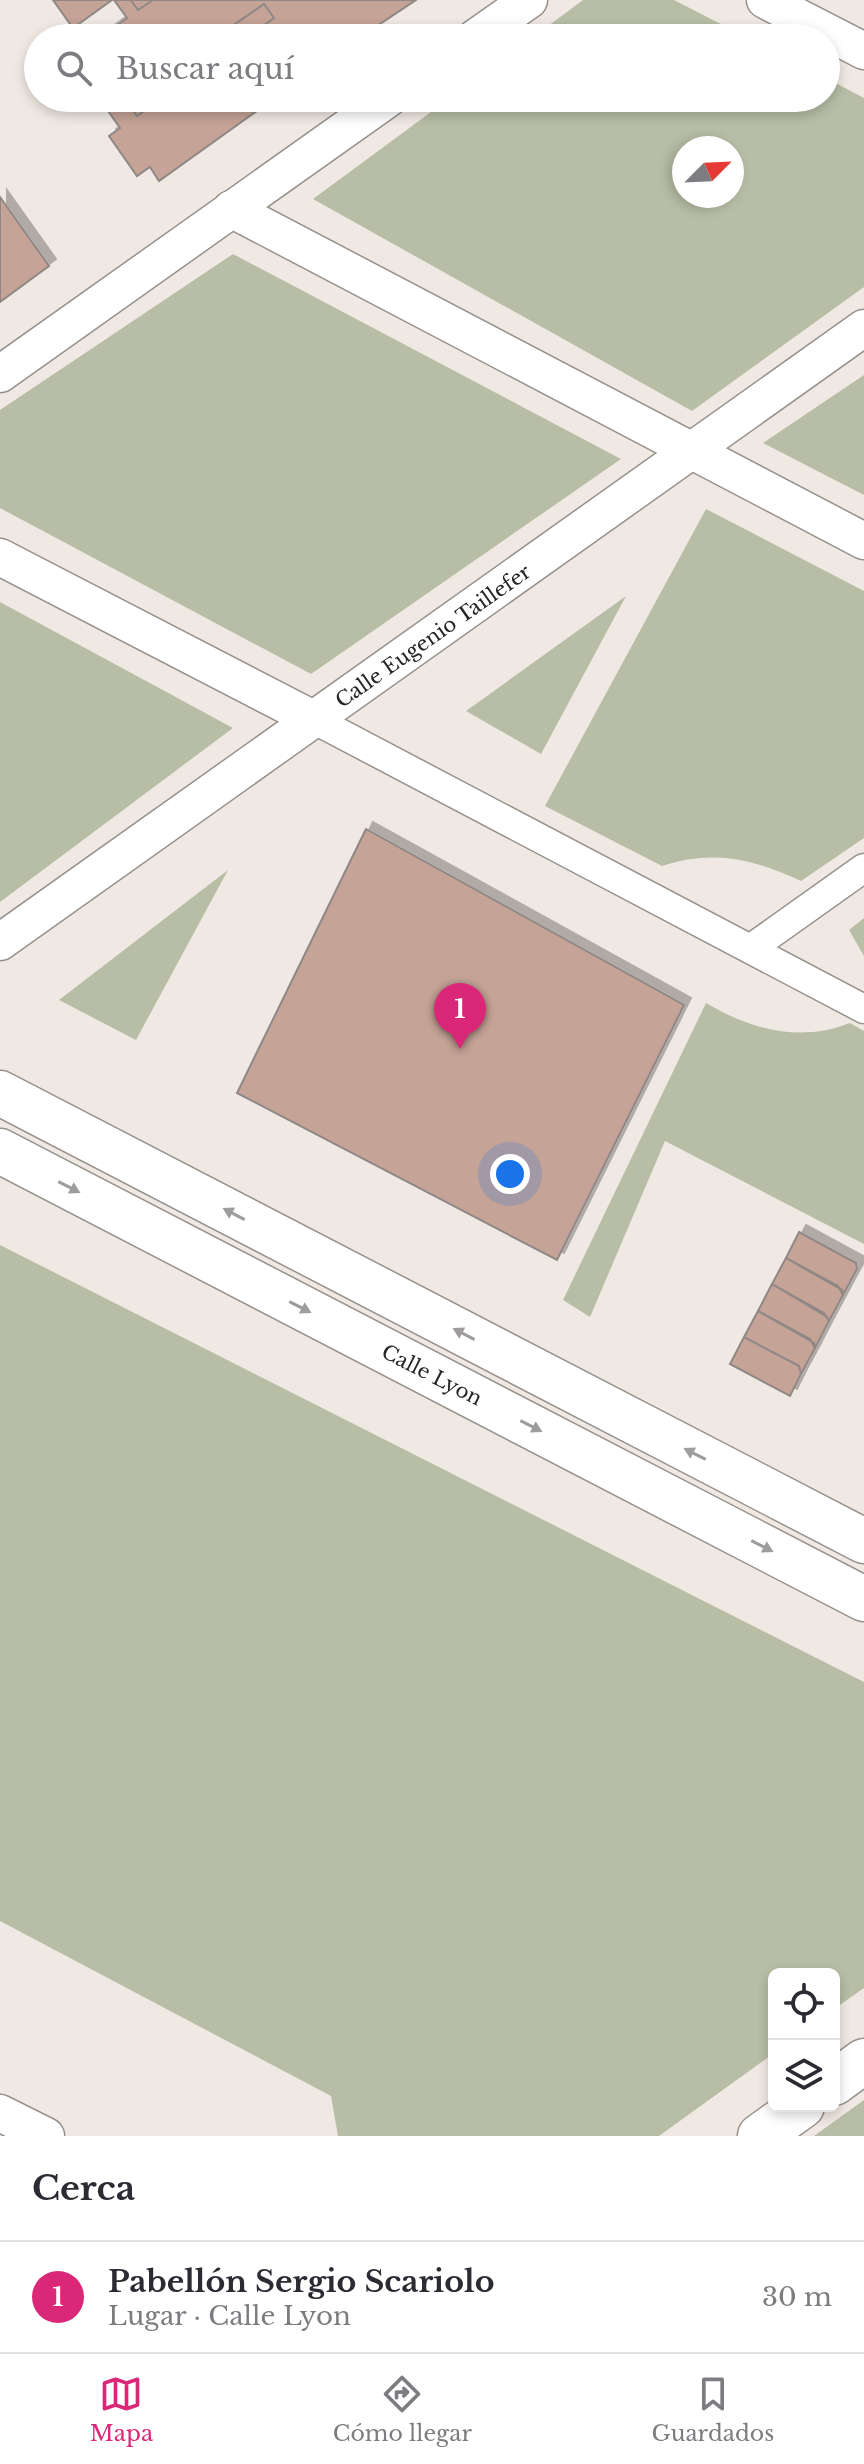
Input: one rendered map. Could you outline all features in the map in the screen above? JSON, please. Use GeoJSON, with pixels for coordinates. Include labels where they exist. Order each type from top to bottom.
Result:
{"type":"FeatureCollection","features":[{"type":"Feature","properties":{"kind":"street"},"geometry":{"type":"LineString","coordinates":[[495,24],[529,0]]}},
{"type":"Feature","properties":{"kind":"street"},"geometry":{"type":"LineString","coordinates":[[765,0],[812,24]]}},
{"type":"Feature","properties":{"kind":"street"},"geometry":{"type":"LineString","coordinates":[[840,39],[864,51]]}},
{"type":"Feature","properties":{"kind":"street"},"geometry":{"type":"LineString","coordinates":[[0,374],[369,112]]}},
{"type":"Feature","properties":{"kind":"street"},"geometry":{"type":"LineString","coordinates":[[231,209],[864,541]]}},
{"type":"Feature","properties":{"kind":"street","name":"Calle Eugenio Taillefer"},"geometry":{"type":"LineString","coordinates":[[0,942],[864,328]]}},
{"type":"Feature","properties":{"kind":"street"},"geometry":{"type":"LineString","coordinates":[[0,557],[864,1009]]}},
{"type":"Feature","properties":{"kind":"street"},"geometry":{"type":"LineString","coordinates":[[750,949],[864,868]]}},
{"type":"Feature","properties":{"kind":"street"},"geometry":{"type":"LineString","coordinates":[[0,1093],[864,1541]]}},
{"type":"Feature","properties":{"kind":"street","name":"Calle Lyon"},"geometry":{"type":"LineString","coordinates":[[0,1151],[864,1599]]}},
{"type":"Feature","properties":{"kind":"street"},"geometry":{"type":"LineString","coordinates":[[840,2079],[864,2061]]}},
{"type":"Feature","properties":{"kind":"street"},"geometry":{"type":"LineString","coordinates":[[760,2136],[794,2112]]}},
{"type":"Feature","properties":{"kind":"street"},"geometry":{"type":"LineString","coordinates":[[0,2113],[46,2136]]}},
{"type":"Feature","properties":{"kind":"green space"},"geometry":{"type":"Polygon","coordinates":[[[583,0],[674,0],[721,24],[551,24],[583,0]]]}},
{"type":"Feature","properties":{"kind":"green space"},"geometry":{"type":"Polygon","coordinates":[[[840,85],[864,98],[864,287],[692,411],[313,199],[431,112],[840,112],[840,85]]]}},
{"type":"Feature","properties":{"kind":"green space"},"geometry":{"type":"Polygon","coordinates":[[[233,254],[621,459],[311,674],[0,508],[0,410],[233,254]]]}},
{"type":"Feature","properties":{"kind":"green space"},"geometry":{"type":"Polygon","coordinates":[[[864,375],[864,495],[763,443],[864,375]]]}},
{"type":"Feature","properties":{"kind":"green space"},"geometry":{"type":"Polygon","coordinates":[[[706,509],[864,591],[864,838],[801,881],[750,862],[716,857],[662,866],[545,806],[706,509]]]}},
{"type":"Feature","properties":{"kind":"green space"},"geometry":{"type":"Polygon","coordinates":[[[626,596],[541,754],[466,711],[626,596]]]}},
{"type":"Feature","properties":{"kind":"green space"},"geometry":{"type":"Polygon","coordinates":[[[0,602],[233,728],[0,902],[0,602]]]}},
{"type":"Feature","properties":{"kind":"green space"},"geometry":{"type":"Polygon","coordinates":[[[228,870],[136,1040],[59,1000],[228,870]]]}},
{"type":"Feature","properties":{"kind":"green space"},"geometry":{"type":"Polygon","coordinates":[[[864,918],[864,956],[849,930],[864,918]]]}},
{"type":"Feature","properties":{"kind":"green space"},"geometry":{"type":"Polygon","coordinates":[[[706,1003],[740,1020],[776,1030],[813,1032],[850,1023],[864,1031],[864,1244],[665,1141],[590,1317],[563,1300],[706,1003]]]}},
{"type":"Feature","properties":{"kind":"green space"},"geometry":{"type":"Polygon","coordinates":[[[0,1245],[864,1682],[864,1988],[840,2005],[840,1968],[768,1968],[768,2057],[659,2136],[338,2136],[331,2096],[0,1921],[0,1245]]]}},
{"type":"Feature","properties":{"kind":"green space"},"geometry":{"type":"Polygon","coordinates":[[[864,2100],[864,2136],[814,2136],[864,2100]]]}},
{"type":"Feature","properties":{"kind":"building"},"geometry":{"type":"Polygon","coordinates":[[[53,0],[112,0],[79,24],[70,24],[53,0]]]}},
{"type":"Feature","properties":{"kind":"building"},"geometry":{"type":"Polygon","coordinates":[[[114,0],[131,0],[138,10],[153,0],[416,0],[380,24],[266,24],[274,18],[264,4],[235,24],[119,24],[127,18],[114,0]]]}},
{"type":"Feature","properties":{"kind":"building"},"geometry":{"type":"Polygon","coordinates":[[[131,0],[153,0],[138,10],[131,0]]]}},
{"type":"Feature","properties":{"kind":"building"},"geometry":{"type":"Polygon","coordinates":[[[264,4],[274,18],[266,24],[235,24],[264,4]]]}},
{"type":"Feature","properties":{"kind":"building"},"geometry":{"type":"Polygon","coordinates":[[[109,112],[134,112],[137,116],[143,112],[255,112],[159,181],[150,167],[137,176],[109,136],[120,128],[109,112]]]}},
{"type":"Feature","properties":{"kind":"building"},"geometry":{"type":"Polygon","coordinates":[[[0,197],[49,266],[0,302],[0,197]]]}},
{"type":"Feature","properties":{"kind":"building"},"geometry":{"type":"Polygon","coordinates":[[[366,829],[684,1005],[557,1260],[237,1093],[366,829]]]}},
{"type":"Feature","properties":{"kind":"building"},"geometry":{"type":"Polygon","coordinates":[[[799,1232],[856,1263],[857,1269],[843,1295],[838,1286],[786,1258],[799,1232]]]}},
{"type":"Feature","properties":{"kind":"building"},"geometry":{"type":"Polygon","coordinates":[[[786,1258],[842,1290],[843,1295],[829,1321],[824,1313],[772,1284],[786,1258]]]}},
{"type":"Feature","properties":{"kind":"building"},"geometry":{"type":"Polygon","coordinates":[[[772,1284],[827,1317],[829,1321],[815,1348],[810,1339],[758,1311],[772,1284]]]}},
{"type":"Feature","properties":{"kind":"building"},"geometry":{"type":"Polygon","coordinates":[[[758,1311],[814,1343],[815,1348],[801,1374],[799,1366],[744,1337],[758,1311]]]}},
{"type":"Feature","properties":{"kind":"building"},"geometry":{"type":"Polygon","coordinates":[[[744,1337],[799,1366],[801,1374],[790,1396],[730,1364],[744,1337]]]}},
{"type":"Feature","properties":{"kind":"place","name":"Pabellón Sergio Scariolo"},"geometry":{"type":"Point","coordinates":[460,1049]}}]}
